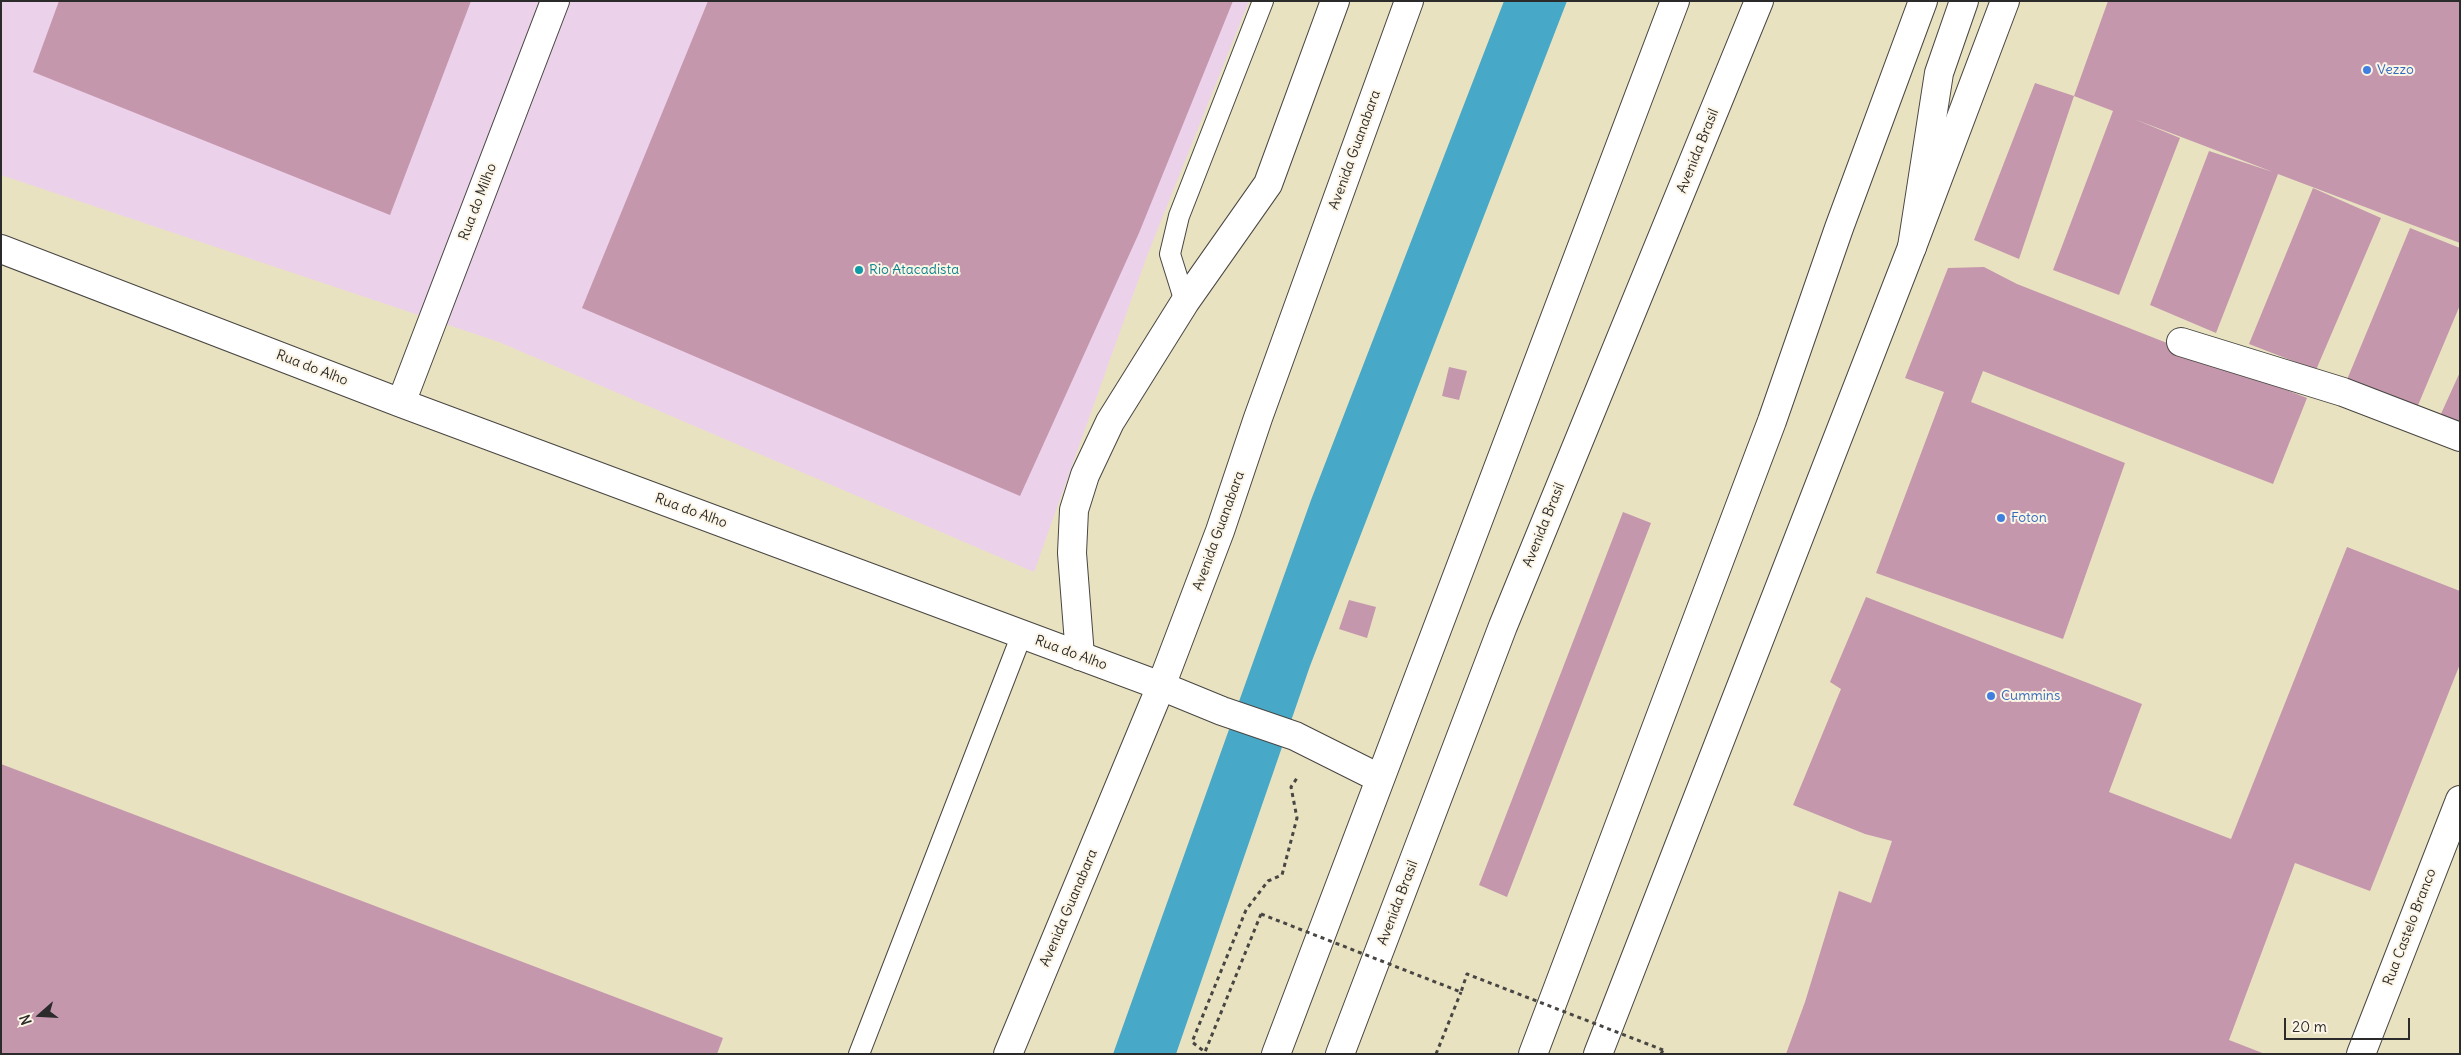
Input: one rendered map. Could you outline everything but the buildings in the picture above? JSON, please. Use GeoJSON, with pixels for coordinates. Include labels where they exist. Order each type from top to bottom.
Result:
{"type":"FeatureCollection","features":[{"type":"Feature","properties":{"kind":"main road","name":"Rua do Milho"},"geometry":{"type":"LineString","coordinates":[[401,403],[555,1]]}},
{"type":"Feature","properties":{"kind":"main road"},"geometry":{"type":"LineString","coordinates":[[1080,656],[1072,553],[1074,510],[1085,475],[1110,422],[1184,302],[1268,184],[1335,1]]}},
{"type":"Feature","properties":{"kind":"main road","name":"Avenida Guanabara"},"geometry":{"type":"LineString","coordinates":[[1008,1054],[1161,686],[1220,531],[1258,418],[1409,1]]}},
{"type":"Feature","properties":{"kind":"main road"},"geometry":{"type":"LineString","coordinates":[[1276,1054],[1675,1]]}},
{"type":"Feature","properties":{"kind":"main road","name":"Avenida Brasil"},"geometry":{"type":"LineString","coordinates":[[1340,1054],[1503,626],[1759,1]]}},
{"type":"Feature","properties":{"kind":"main road"},"geometry":{"type":"LineString","coordinates":[[1533,1054],[1772,421],[1839,228],[1923,1]]}},
{"type":"Feature","properties":{"kind":"main road"},"geometry":{"type":"LineString","coordinates":[[1912,246],[1939,73],[1964,1]]}},
{"type":"Feature","properties":{"kind":"main road"},"geometry":{"type":"LineString","coordinates":[[1598,1054],[1912,246],[2005,1]]}},
{"type":"Feature","properties":{"kind":"main road","name":"Rua do Alho"},"geometry":{"type":"LineString","coordinates":[[1,249],[401,403],[1161,686],[1304,741],[1379,778]]}},
{"type":"Feature","properties":{"kind":"main road"},"geometry":{"type":"LineString","coordinates":[[2181,342],[2343,392],[2460,437]]}},
{"type":"Feature","properties":{"kind":"main road","name":"Rua Castelo Branco"},"geometry":{"type":"LineString","coordinates":[[2361,1054],[2460,800]]}},
{"type":"Feature","properties":{"kind":"lane"},"geometry":{"type":"LineString","coordinates":[[1184,302],[1170,254],[1177,226],[1263,1]]}},
{"type":"Feature","properties":{"kind":"lane"},"geometry":{"type":"LineString","coordinates":[[859,1054],[1022,634]]}},
{"type":"Feature","properties":{"kind":"path"},"geometry":{"type":"LineString","coordinates":[[1304,741],[1291,787],[1297,818],[1282,875],[1268,881],[1246,910],[1192,1042],[1205,1052],[1261,914],[1461,992]]}},
{"type":"Feature","properties":{"kind":"path"},"geometry":{"type":"LineString","coordinates":[[1436,1054],[1467,974],[1663,1050],[1661,1054]]}},
{"type":"Feature","properties":{"kind":"shaded area"},"geometry":{"type":"Polygon","coordinates":[[[1,1],[1249,1],[1147,256],[1034,572],[499,342],[1,175],[1,1]]]}},
{"type":"Feature","properties":{"kind":"water"},"geometry":{"type":"Polygon","coordinates":[[[1504,1],[1567,1],[1310,666],[1176,1054],[1113,1054],[1311,500],[1504,1]]]}},
{"type":"Feature","properties":{"kind":"place","name":"Vezzo"},"geometry":{"type":"Point","coordinates":[2367,70]}},
{"type":"Feature","properties":{"kind":"place","name":"Rio Atacadista"},"geometry":{"type":"Point","coordinates":[859,270]}},
{"type":"Feature","properties":{"kind":"place","name":"Foton"},"geometry":{"type":"Point","coordinates":[2001,518]}},
{"type":"Feature","properties":{"kind":"place","name":"Cummins"},"geometry":{"type":"Point","coordinates":[1991,696]}}]}
